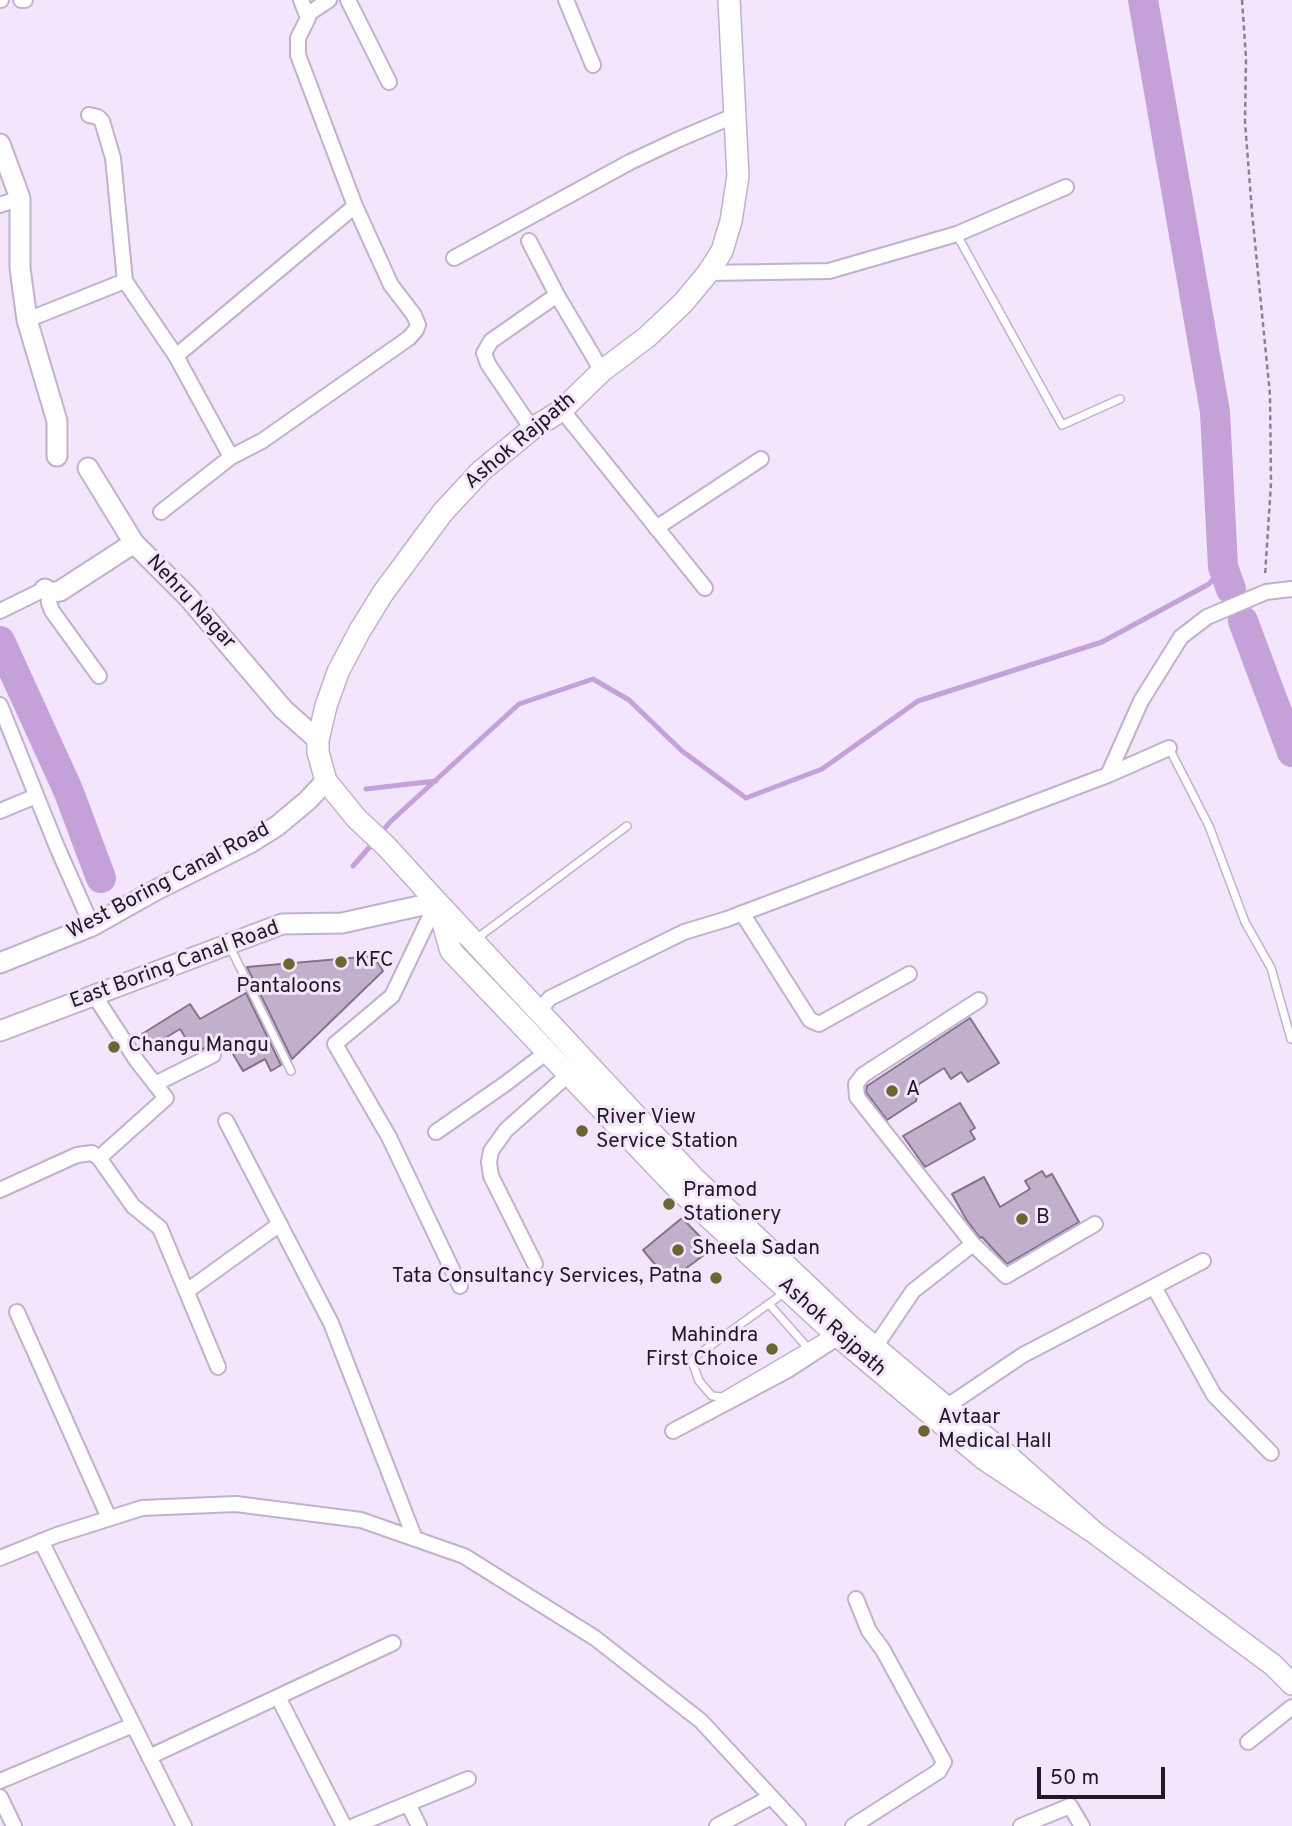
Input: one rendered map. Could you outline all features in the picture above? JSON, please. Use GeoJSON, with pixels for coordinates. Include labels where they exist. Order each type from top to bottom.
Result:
{"type":"FeatureCollection","features":[{"type":"Feature","properties":{"kind":"main road","name":"Ashok Rajpath"},"geometry":{"type":"LineString","coordinates":[[729,0],[738,176],[731,221],[722,251],[683,303],[647,337],[602,371],[562,410],[532,429],[481,471],[443,512],[383,593],[338,672],[318,740],[318,752],[326,781],[357,819],[386,846],[538,1012],[841,1332],[875,1347],[984,1460],[1095,1533],[1288,1673]]}},
{"type":"Feature","properties":{"kind":"main road"},"geometry":{"type":"LineString","coordinates":[[0,144],[20,198],[20,268],[27,320],[57,421],[57,456]]}},
{"type":"Feature","properties":{"kind":"main road"},"geometry":{"type":"LineString","coordinates":[[88,468],[134,543]]}},
{"type":"Feature","properties":{"kind":"main road","name":"Nehru Nagar"},"geometry":{"type":"LineString","coordinates":[[47,591],[61,590],[134,543],[188,597],[283,709],[318,740]]}},
{"type":"Feature","properties":{"kind":"main road","name":"West Boring Canal Road"},"geometry":{"type":"LineString","coordinates":[[0,963],[92,926],[268,832],[307,801],[326,781]]}},
{"type":"Feature","properties":{"kind":"main road","name":"Ashok Rajpath"},"geometry":{"type":"LineString","coordinates":[[436,902],[451,951],[678,1189],[788,1290],[939,1411]]}},
{"type":"Feature","properties":{"kind":"main road","name":"East Boring Canal Road"},"geometry":{"type":"LineString","coordinates":[[0,1031],[282,924],[342,923],[436,902]]}},
{"type":"Feature","properties":{"kind":"street"},"geometry":{"type":"LineString","coordinates":[[161,512],[231,457],[262,442],[409,338],[418,325],[414,315],[391,285],[355,206],[298,55],[298,38],[307,23],[308,14],[301,0]]}},
{"type":"Feature","properties":{"kind":"street"},"geometry":{"type":"LineString","coordinates":[[308,14],[328,0]]}},
{"type":"Feature","properties":{"kind":"street"},"geometry":{"type":"LineString","coordinates":[[348,0],[388,82]]}},
{"type":"Feature","properties":{"kind":"street"},"geometry":{"type":"LineString","coordinates":[[566,0],[593,65]]}},
{"type":"Feature","properties":{"kind":"street"},"geometry":{"type":"LineString","coordinates":[[89,115],[102,121],[113,158],[125,281],[176,356],[231,457]]}},
{"type":"Feature","properties":{"kind":"street"},"geometry":{"type":"LineString","coordinates":[[454,258],[630,162],[736,116]]}},
{"type":"Feature","properties":{"kind":"street"},"geometry":{"type":"LineString","coordinates":[[708,273],[829,271],[957,234],[1066,187]]}},
{"type":"Feature","properties":{"kind":"street"},"geometry":{"type":"LineString","coordinates":[[0,205],[20,198]]}},
{"type":"Feature","properties":{"kind":"street"},"geometry":{"type":"LineString","coordinates":[[176,356],[355,206]]}},
{"type":"Feature","properties":{"kind":"street"},"geometry":{"type":"LineString","coordinates":[[529,241],[556,295],[602,371]]}},
{"type":"Feature","properties":{"kind":"street"},"geometry":{"type":"LineString","coordinates":[[27,320],[125,281]]}},
{"type":"Feature","properties":{"kind":"street"},"geometry":{"type":"LineString","coordinates":[[532,429],[488,364],[484,353],[491,341],[556,295]]}},
{"type":"Feature","properties":{"kind":"street"},"geometry":{"type":"LineString","coordinates":[[562,410],[705,588]]}},
{"type":"Feature","properties":{"kind":"street"},"geometry":{"type":"LineString","coordinates":[[656,528],[761,459]]}},
{"type":"Feature","properties":{"kind":"street"},"geometry":{"type":"LineString","coordinates":[[1108,775],[1141,701],[1181,637],[1207,617],[1266,592],[1292,589]]}},
{"type":"Feature","properties":{"kind":"street"},"geometry":{"type":"LineString","coordinates":[[2,610],[47,591],[52,611],[99,676]]}},
{"type":"Feature","properties":{"kind":"street"},"geometry":{"type":"LineString","coordinates":[[0,705],[92,926]]}},
{"type":"Feature","properties":{"kind":"street"},"geometry":{"type":"LineString","coordinates":[[538,1012],[550,998],[684,932],[1108,775],[1169,748]]}},
{"type":"Feature","properties":{"kind":"street"},"geometry":{"type":"LineString","coordinates":[[0,811],[36,796]]}},
{"type":"Feature","properties":{"kind":"street"},"geometry":{"type":"LineString","coordinates":[[436,902],[392,996],[335,1044],[388,1137],[460,1286]]}},
{"type":"Feature","properties":{"kind":"street"},"geometry":{"type":"LineString","coordinates":[[741,913],[810,1020],[820,1024],[909,974]]}},
{"type":"Feature","properties":{"kind":"street"},"geometry":{"type":"LineString","coordinates":[[94,995],[137,1061],[166,1098],[99,1158]]}},
{"type":"Feature","properties":{"kind":"street"},"geometry":{"type":"LineString","coordinates":[[979,999],[863,1075],[856,1084],[857,1097],[973,1244],[1006,1276],[1095,1224]]}},
{"type":"Feature","properties":{"kind":"street"},"geometry":{"type":"LineString","coordinates":[[436,1132],[547,1052]]}},
{"type":"Feature","properties":{"kind":"street"},"geometry":{"type":"LineString","coordinates":[[155,1084],[213,1055]]}},
{"type":"Feature","properties":{"kind":"street"},"geometry":{"type":"LineString","coordinates":[[535,1264],[491,1176],[491,1151],[506,1130],[569,1074]]}},
{"type":"Feature","properties":{"kind":"street"},"geometry":{"type":"LineString","coordinates":[[226,1121],[331,1323],[415,1538]]}},
{"type":"Feature","properties":{"kind":"street"},"geometry":{"type":"LineString","coordinates":[[0,1190],[77,1154],[92,1153],[99,1158],[133,1206],[160,1228],[218,1367]]}},
{"type":"Feature","properties":{"kind":"street"},"geometry":{"type":"LineString","coordinates":[[187,1291],[279,1224]]}},
{"type":"Feature","properties":{"kind":"street"},"geometry":{"type":"LineString","coordinates":[[875,1347],[913,1291],[973,1244]]}},
{"type":"Feature","properties":{"kind":"street"},"geometry":{"type":"LineString","coordinates":[[939,1411],[1023,1355],[1203,1261]]}},
{"type":"Feature","properties":{"kind":"street"},"geometry":{"type":"LineString","coordinates":[[1154,1287],[1214,1395],[1271,1453]]}},
{"type":"Feature","properties":{"kind":"street"},"geometry":{"type":"LineString","coordinates":[[17,1312],[109,1518]]}},
{"type":"Feature","properties":{"kind":"street"},"geometry":{"type":"LineString","coordinates":[[673,1431],[788,1370],[841,1332]]}},
{"type":"Feature","properties":{"kind":"street"},"geometry":{"type":"LineString","coordinates":[[0,1558],[41,1541],[142,1508],[236,1504],[361,1520],[415,1538],[464,1556],[595,1638],[701,1721],[798,1826]]}},
{"type":"Feature","properties":{"kind":"street"},"geometry":{"type":"LineString","coordinates":[[41,1541],[184,1826]]}},
{"type":"Feature","properties":{"kind":"street"},"geometry":{"type":"LineString","coordinates":[[853,1826],[940,1771],[944,1762],[883,1650],[869,1631],[856,1599]]}},
{"type":"Feature","properties":{"kind":"street"},"geometry":{"type":"LineString","coordinates":[[149,1757],[393,1643]]}},
{"type":"Feature","properties":{"kind":"street"},"geometry":{"type":"LineString","coordinates":[[278,1697],[344,1826]]}},
{"type":"Feature","properties":{"kind":"street"},"geometry":{"type":"LineString","coordinates":[[1248,1742],[1292,1707]]}},
{"type":"Feature","properties":{"kind":"street"},"geometry":{"type":"LineString","coordinates":[[0,1781],[133,1725]]}},
{"type":"Feature","properties":{"kind":"street"},"geometry":{"type":"LineString","coordinates":[[354,1826],[468,1779]]}},
{"type":"Feature","properties":{"kind":"street"},"geometry":{"type":"LineString","coordinates":[[0,1797],[14,1826]]}},
{"type":"Feature","properties":{"kind":"street"},"geometry":{"type":"LineString","coordinates":[[717,1826],[771,1797]]}},
{"type":"Feature","properties":{"kind":"street"},"geometry":{"type":"LineString","coordinates":[[408,1804],[419,1826]]}},
{"type":"Feature","properties":{"kind":"street"},"geometry":{"type":"LineString","coordinates":[[1021,1826],[1070,1806],[1082,1826]]}},
{"type":"Feature","properties":{"kind":"lane"},"geometry":{"type":"LineString","coordinates":[[957,234],[1062,425],[1120,399]]}},
{"type":"Feature","properties":{"kind":"lane"},"geometry":{"type":"LineString","coordinates":[[1169,748],[1209,826],[1245,922],[1271,968],[1291,1039]]}},
{"type":"Feature","properties":{"kind":"lane"},"geometry":{"type":"LineString","coordinates":[[473,942],[627,826]]}},
{"type":"Feature","properties":{"kind":"lane"},"geometry":{"type":"LineString","coordinates":[[228,945],[291,1070]]}},
{"type":"Feature","properties":{"kind":"lane"},"geometry":{"type":"LineString","coordinates":[[788,1290],[692,1361],[699,1381],[712,1396],[722,1397],[807,1347],[841,1332]]}},
{"type":"Feature","properties":{"kind":"lane"},"geometry":{"type":"LineString","coordinates":[[769,1304],[807,1347]]}},
{"type":"Feature","properties":{"kind":"path"},"geometry":{"type":"LineString","coordinates":[[1242,0],[1246,58],[1245,122],[1270,395],[1271,483],[1265,579]]}},
{"type":"Feature","properties":{"kind":"building"},"geometry":{"type":"Polygon","coordinates":[[[374,956],[383,971],[292,1059],[247,967],[374,956]]]}},
{"type":"Feature","properties":{"kind":"building"},"geometry":{"type":"Polygon","coordinates":[[[246,993],[281,1065],[271,1071],[265,1059],[243,1071],[226,1042],[195,1053],[180,1029],[150,1047],[142,1034],[190,1004],[200,1019],[246,993]]]}},
{"type":"Feature","properties":{"kind":"building"},"geometry":{"type":"Polygon","coordinates":[[[970,1018],[999,1063],[968,1082],[961,1072],[951,1079],[944,1068],[919,1084],[916,1101],[887,1120],[866,1092],[867,1086],[970,1018]]]}},
{"type":"Feature","properties":{"kind":"building"},"geometry":{"type":"Polygon","coordinates":[[[960,1103],[975,1128],[970,1131],[975,1139],[925,1167],[903,1136],[960,1103]]]}},
{"type":"Feature","properties":{"kind":"building","name":"B"},"geometry":{"type":"Polygon","coordinates":[[[1042,1171],[1046,1177],[1052,1174],[1079,1222],[1007,1264],[982,1237],[980,1238],[952,1194],[984,1177],[1000,1207],[1030,1189],[1025,1181],[1042,1171]]]}},
{"type":"Feature","properties":{"kind":"building","name":"Sheela Sadan"},"geometry":{"type":"Polygon","coordinates":[[[682,1218],[712,1249],[669,1281],[643,1250],[682,1218]]]}},
{"type":"Feature","properties":{"kind":"waterway"},"geometry":{"type":"LineString","coordinates":[[1143,0],[1215,412],[1223,567],[1231,589]]}},
{"type":"Feature","properties":{"kind":"waterway"},"geometry":{"type":"LineString","coordinates":[[380,834],[519,704],[593,679],[629,700],[682,751],[746,798],[822,769],[918,701],[1102,642],[1209,584],[1223,567]]}},
{"type":"Feature","properties":{"kind":"waterway"},"geometry":{"type":"LineString","coordinates":[[1243,621],[1292,752]]}},
{"type":"Feature","properties":{"kind":"waterway"},"geometry":{"type":"LineString","coordinates":[[0,641],[68,790],[101,878]]}},
{"type":"Feature","properties":{"kind":"waterway"},"geometry":{"type":"LineString","coordinates":[[366,789],[436,781]]}},
{"type":"Feature","properties":{"kind":"waterway"},"geometry":{"type":"LineString","coordinates":[[353,866],[374,842]]}},
{"type":"Feature","properties":{"kind":"place","name":"KFC"},"geometry":{"type":"Point","coordinates":[341,962]}},
{"type":"Feature","properties":{"kind":"place","name":"Pantaloons"},"geometry":{"type":"Point","coordinates":[289,964]}},
{"type":"Feature","properties":{"kind":"place","name":"Changu Mangu"},"geometry":{"type":"Point","coordinates":[114,1047]}},
{"type":"Feature","properties":{"kind":"place","name":"A"},"geometry":{"type":"Point","coordinates":[892,1091]}},
{"type":"Feature","properties":{"kind":"place","name":"River View Service Station"},"geometry":{"type":"Point","coordinates":[582,1131]}},
{"type":"Feature","properties":{"kind":"place","name":"Pramod Stationery"},"geometry":{"type":"Point","coordinates":[669,1204]}},
{"type":"Feature","properties":{"kind":"place","name":"B"},"geometry":{"type":"Point","coordinates":[1022,1219]}},
{"type":"Feature","properties":{"kind":"place","name":"Sheela Sadan"},"geometry":{"type":"Point","coordinates":[678,1250]}},
{"type":"Feature","properties":{"kind":"place","name":"Tata Consultancy Services, Patna"},"geometry":{"type":"Point","coordinates":[716,1278]}},
{"type":"Feature","properties":{"kind":"place","name":"Mahindra First Choice"},"geometry":{"type":"Point","coordinates":[772,1349]}},
{"type":"Feature","properties":{"kind":"place","name":"Avtaar Medical Hall"},"geometry":{"type":"Point","coordinates":[924,1431]}}]}
